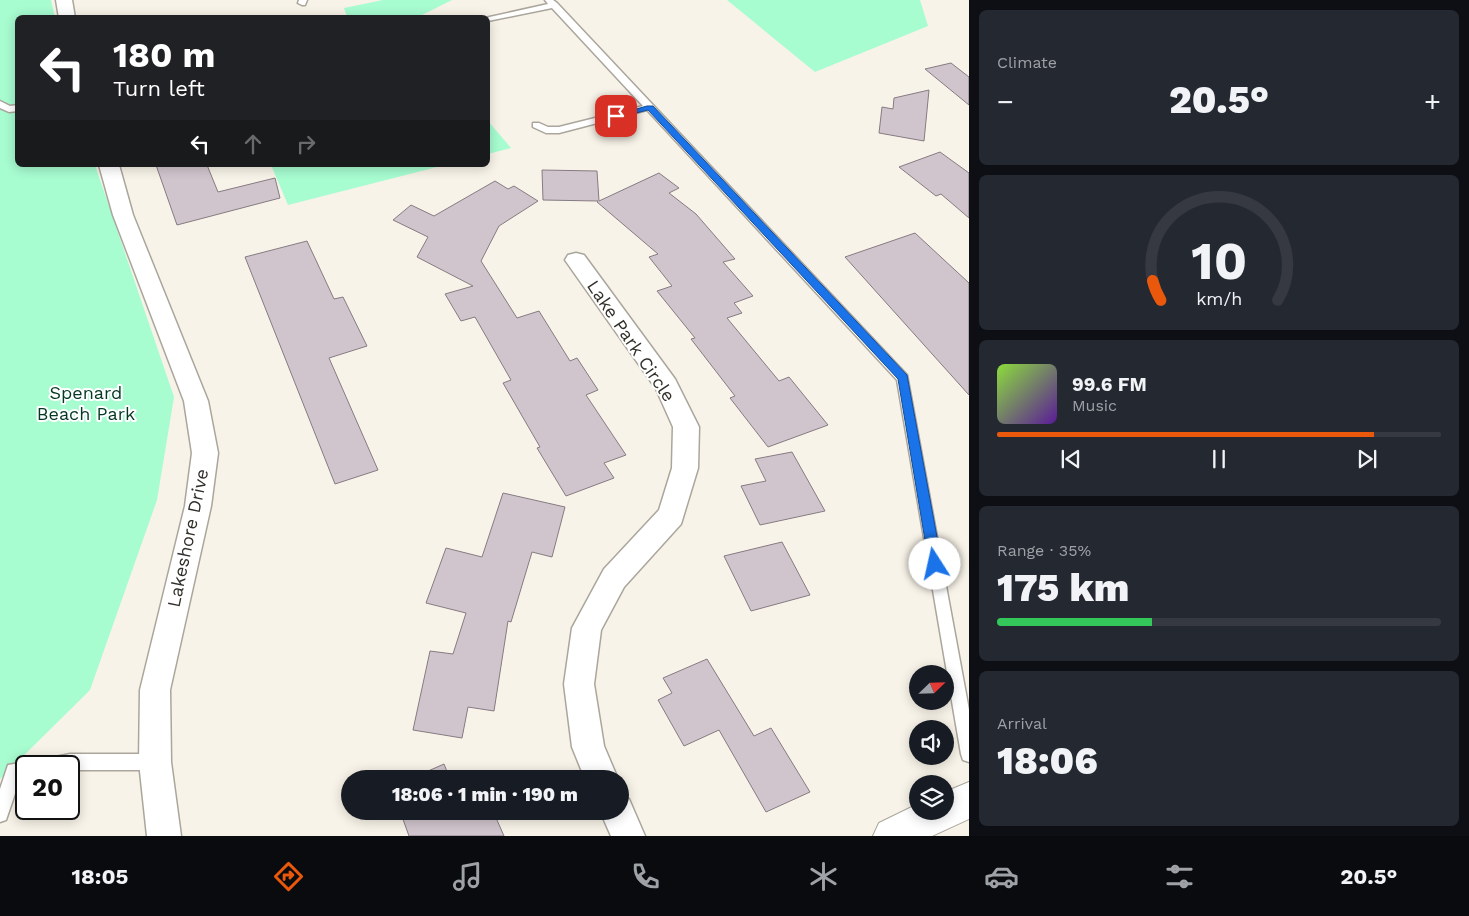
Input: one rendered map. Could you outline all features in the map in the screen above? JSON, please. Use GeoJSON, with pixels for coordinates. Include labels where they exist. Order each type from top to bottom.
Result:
{"type":"FeatureCollection","features":[{"type":"Feature","properties":{"kind":"street"},"geometry":{"type":"LineString","coordinates":[[64,0],[67,15]]}},
{"type":"Feature","properties":{"kind":"street","name":"Lakeshore Drive"},"geometry":{"type":"LineString","coordinates":[[110,167],[123,215],[196,401],[205,453],[198,506],[155,690],[155,762],[164,836]]}},
{"type":"Feature","properties":{"kind":"street","name":"Lake Park Circle"},"geometry":{"type":"LineString","coordinates":[[576,260],[666,385],[686,426],[685,468],[671,516],[614,578],[588,628],[580,692],[588,747],[598,770]]}},
{"type":"Feature","properties":{"kind":"street"},"geometry":{"type":"LineString","coordinates":[[954,807],[969,800]]}},
{"type":"Feature","properties":{"kind":"street"},"geometry":{"type":"LineString","coordinates":[[621,820],[628,836]]}},
{"type":"Feature","properties":{"kind":"street"},"geometry":{"type":"LineString","coordinates":[[892,836],[926,820]]}},
{"type":"Feature","properties":{"kind":"lane"},"geometry":{"type":"LineString","coordinates":[[490,18],[552,2],[903,378],[969,754]]}},
{"type":"Feature","properties":{"kind":"lane"},"geometry":{"type":"LineString","coordinates":[[0,104],[9,109],[15,108]]}},
{"type":"Feature","properties":{"kind":"lane"},"geometry":{"type":"LineString","coordinates":[[536,125],[546,130],[559,130],[650,107]]}},
{"type":"Feature","properties":{"kind":"lane"},"geometry":{"type":"LineString","coordinates":[[80,762],[155,762]]}},
{"type":"Feature","properties":{"kind":"lane"},"geometry":{"type":"LineString","coordinates":[[0,814],[15,772]]}},
{"type":"Feature","properties":{"kind":"green space","name":"Spenard Beach Park"},"geometry":{"type":"Polygon","coordinates":[[[0,0],[51,0],[55,15],[15,15],[15,167],[96,167],[174,397],[157,500],[90,690],[24,755],[15,755],[15,764],[0,779],[0,0]]]}},
{"type":"Feature","properties":{"kind":"green space"},"geometry":{"type":"Polygon","coordinates":[[[383,0],[452,0],[422,15],[346,15],[344,8],[383,0]]]}},
{"type":"Feature","properties":{"kind":"green space"},"geometry":{"type":"Polygon","coordinates":[[[727,0],[920,0],[928,26],[815,72],[727,0]]]}},
{"type":"Feature","properties":{"kind":"green space"},"geometry":{"type":"Polygon","coordinates":[[[490,123],[511,148],[490,153],[490,123]]]}},
{"type":"Feature","properties":{"kind":"green space"},"geometry":{"type":"Polygon","coordinates":[[[272,167],[437,167],[288,205],[272,167]]]}},
{"type":"Feature","properties":{"kind":"building"},"geometry":{"type":"Polygon","coordinates":[[[951,63],[969,77],[969,105],[925,69],[951,63]]]}},
{"type":"Feature","properties":{"kind":"building"},"geometry":{"type":"Polygon","coordinates":[[[929,90],[924,141],[879,133],[882,107],[893,109],[894,98],[929,90]]]}},
{"type":"Feature","properties":{"kind":"building"},"geometry":{"type":"Polygon","coordinates":[[[940,152],[969,173],[969,218],[941,194],[936,196],[899,167],[940,152]]]}},
{"type":"Feature","properties":{"kind":"building"},"geometry":{"type":"Polygon","coordinates":[[[157,167],[208,167],[218,192],[275,178],[280,198],[177,225],[157,167]]]}},
{"type":"Feature","properties":{"kind":"building"},"geometry":{"type":"Polygon","coordinates":[[[542,170],[597,171],[599,201],[659,173],[679,188],[669,193],[696,214],[735,259],[723,262],[753,296],[734,303],[742,313],[727,318],[779,381],[789,377],[828,425],[768,447],[730,398],[735,396],[691,339],[695,338],[657,291],[672,286],[649,257],[658,254],[598,201],[543,200],[542,170]]]}},
{"type":"Feature","properties":{"kind":"building"},"geometry":{"type":"Polygon","coordinates":[[[495,181],[508,189],[514,186],[538,201],[499,226],[481,261],[517,318],[539,311],[570,361],[577,358],[598,390],[586,395],[626,455],[604,463],[614,478],[566,496],[537,448],[540,447],[503,383],[511,380],[475,317],[461,321],[445,294],[473,286],[417,257],[428,237],[393,220],[411,205],[434,216],[495,181]]]}},
{"type":"Feature","properties":{"kind":"building"},"geometry":{"type":"Polygon","coordinates":[[[915,233],[969,283],[969,395],[845,257],[915,233]]]}},
{"type":"Feature","properties":{"kind":"building"},"geometry":{"type":"Polygon","coordinates":[[[307,241],[334,299],[343,297],[367,346],[329,358],[378,470],[335,484],[245,257],[307,241]]]}},
{"type":"Feature","properties":{"kind":"building"},"geometry":{"type":"Polygon","coordinates":[[[792,452],[825,511],[760,525],[741,486],[766,481],[755,459],[792,452]]]}},
{"type":"Feature","properties":{"kind":"building"},"geometry":{"type":"Polygon","coordinates":[[[503,493],[565,507],[552,557],[532,552],[511,622],[508,621],[494,711],[468,707],[462,738],[413,730],[430,651],[453,654],[466,613],[426,603],[446,548],[482,557],[503,493]]]}},
{"type":"Feature","properties":{"kind":"building"},"geometry":{"type":"Polygon","coordinates":[[[782,542],[810,595],[751,611],[724,556],[782,542]]]}},
{"type":"Feature","properties":{"kind":"building"},"geometry":{"type":"Polygon","coordinates":[[[707,659],[754,736],[771,728],[810,792],[766,812],[719,730],[684,746],[658,700],[672,693],[663,678],[707,659]]]}},
{"type":"Feature","properties":{"kind":"building"},"geometry":{"type":"Polygon","coordinates":[[[444,764],[446,770],[430,770],[444,764]]]}},
{"type":"Feature","properties":{"kind":"building"},"geometry":{"type":"Polygon","coordinates":[[[403,820],[497,820],[504,836],[409,836],[403,820]]]}},
{"type":"Feature","properties":{"kind":"route"},"geometry":{"type":"LineString","coordinates":[[616,116],[650,107],[903,378],[935,564]]}}]}
